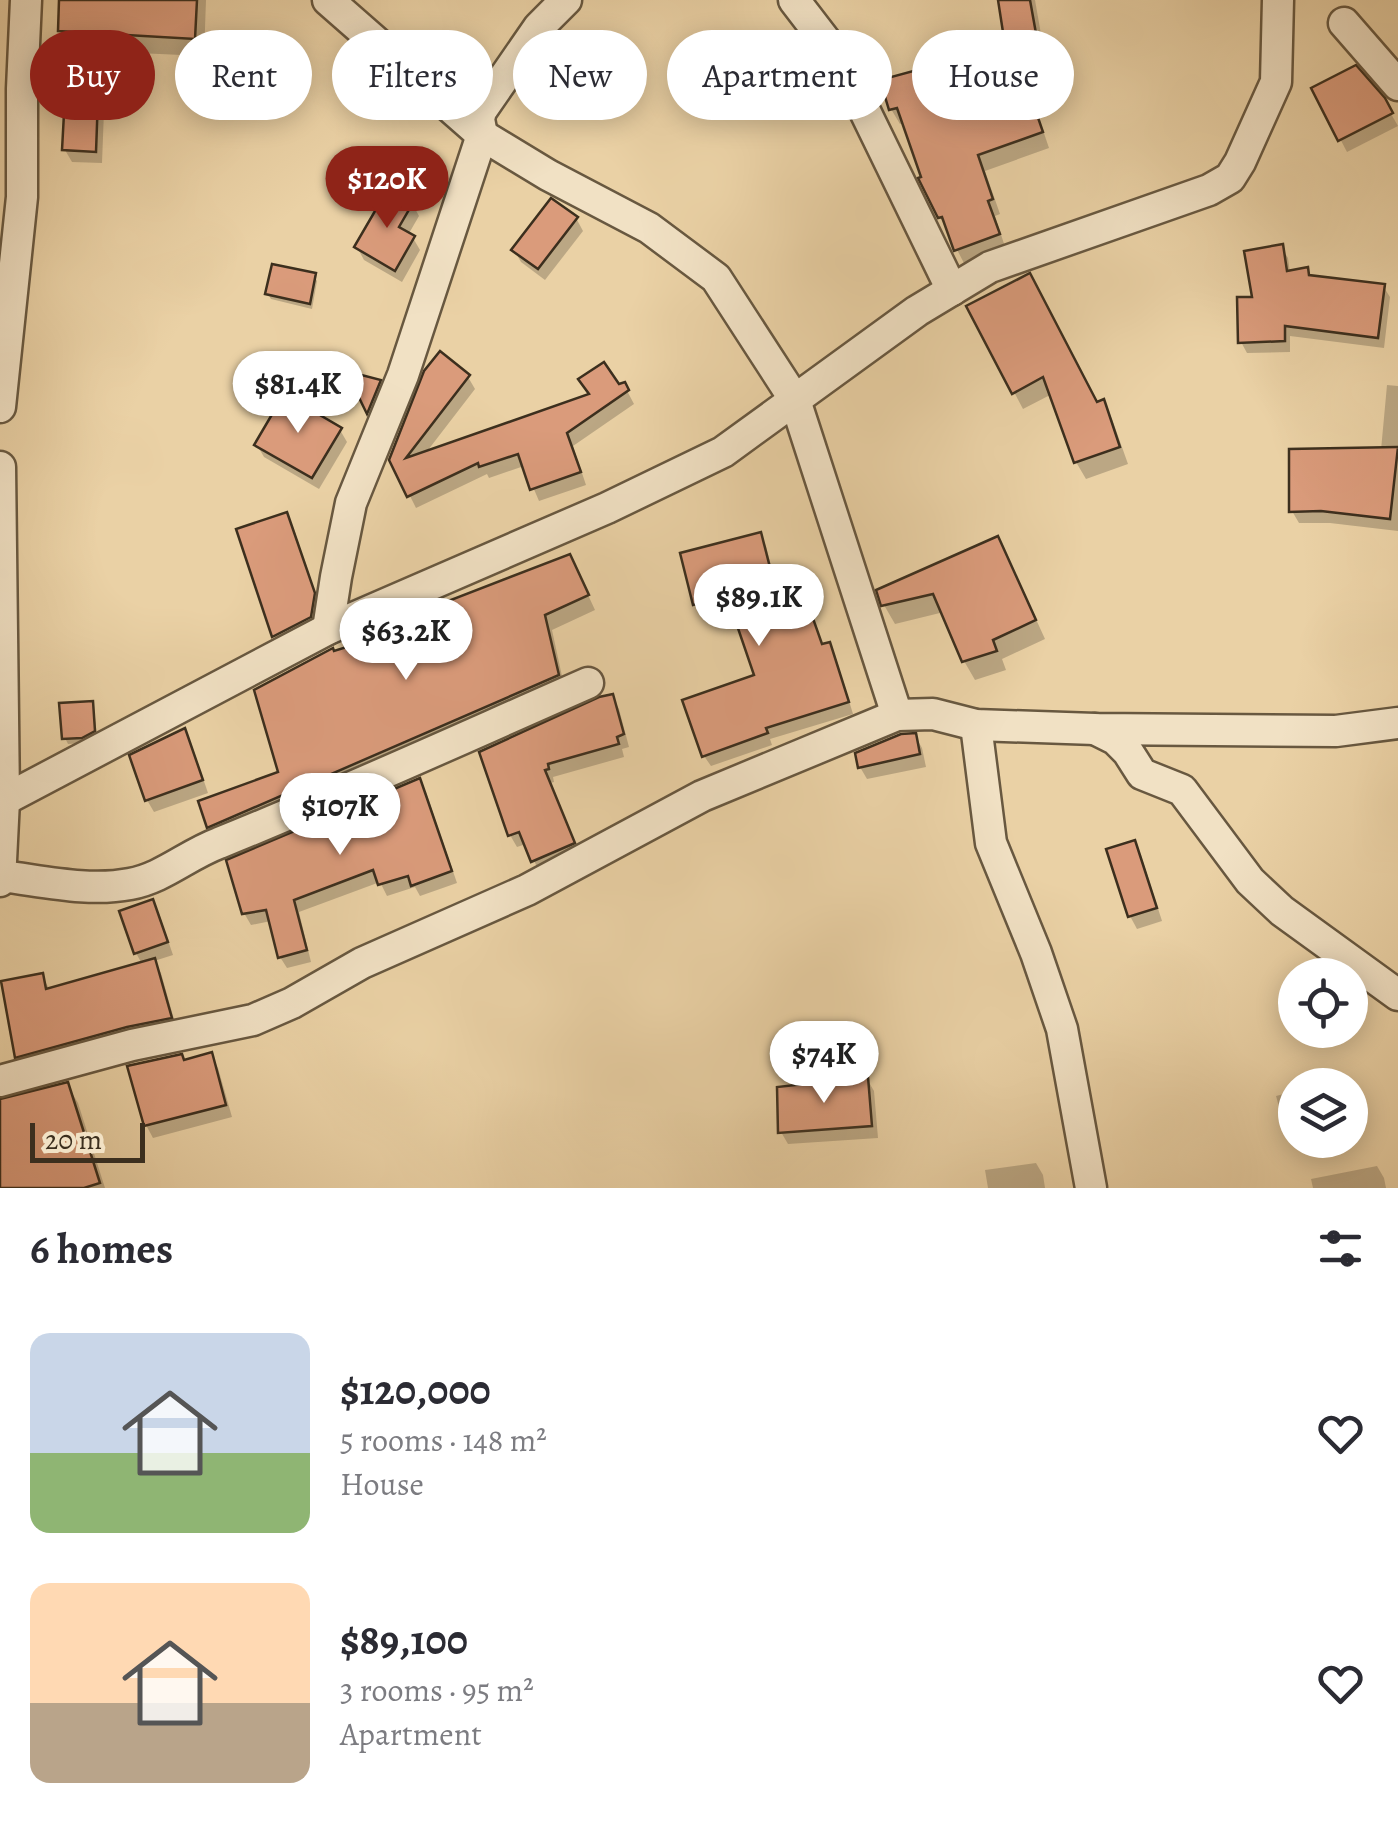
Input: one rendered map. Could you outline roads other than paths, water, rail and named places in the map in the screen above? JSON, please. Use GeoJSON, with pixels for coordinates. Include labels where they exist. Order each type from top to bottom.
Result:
{"type":"FeatureCollection","features":[{"type":"Feature","properties":{"kind":"street"},"geometry":{"type":"LineString","coordinates":[[0,407],[11,197],[11,85],[26,0]]}},
{"type":"Feature","properties":{"kind":"street"},"geometry":{"type":"LineString","coordinates":[[328,0],[482,134],[548,175],[650,228],[716,278],[796,400],[897,715]]}},
{"type":"Feature","properties":{"kind":"street"},"geometry":{"type":"LineString","coordinates":[[328,630],[351,503],[403,375],[482,134],[480,111],[539,27],[566,0]]}},
{"type":"Feature","properties":{"kind":"street"},"geometry":{"type":"LineString","coordinates":[[794,0],[840,60],[952,290]]}},
{"type":"Feature","properties":{"kind":"street"},"geometry":{"type":"LineString","coordinates":[[4,800],[328,630],[607,508],[722,452],[917,311],[990,267],[1209,190],[1230,178],[1276,82],[1278,0]]}},
{"type":"Feature","properties":{"kind":"street"},"geometry":{"type":"LineString","coordinates":[[1344,23],[1398,84]]}},
{"type":"Feature","properties":{"kind":"street"},"geometry":{"type":"LineString","coordinates":[[0,467],[4,800],[1,878],[85,886],[125,885],[154,878],[212,846],[588,683]]}},
{"type":"Feature","properties":{"kind":"street"},"geometry":{"type":"LineString","coordinates":[[0,1081],[132,1046],[253,1020],[292,1003],[362,963],[527,890],[702,796],[897,715],[933,714],[976,725],[1095,728],[1336,730],[1398,723]]}},
{"type":"Feature","properties":{"kind":"street"},"geometry":{"type":"LineString","coordinates":[[976,725],[991,843],[1062,1028],[1091,1188]]}},
{"type":"Feature","properties":{"kind":"street"},"geometry":{"type":"LineString","coordinates":[[1095,728],[1115,739],[1142,774],[1182,790],[1250,881],[1282,910],[1398,995]]}}]}
